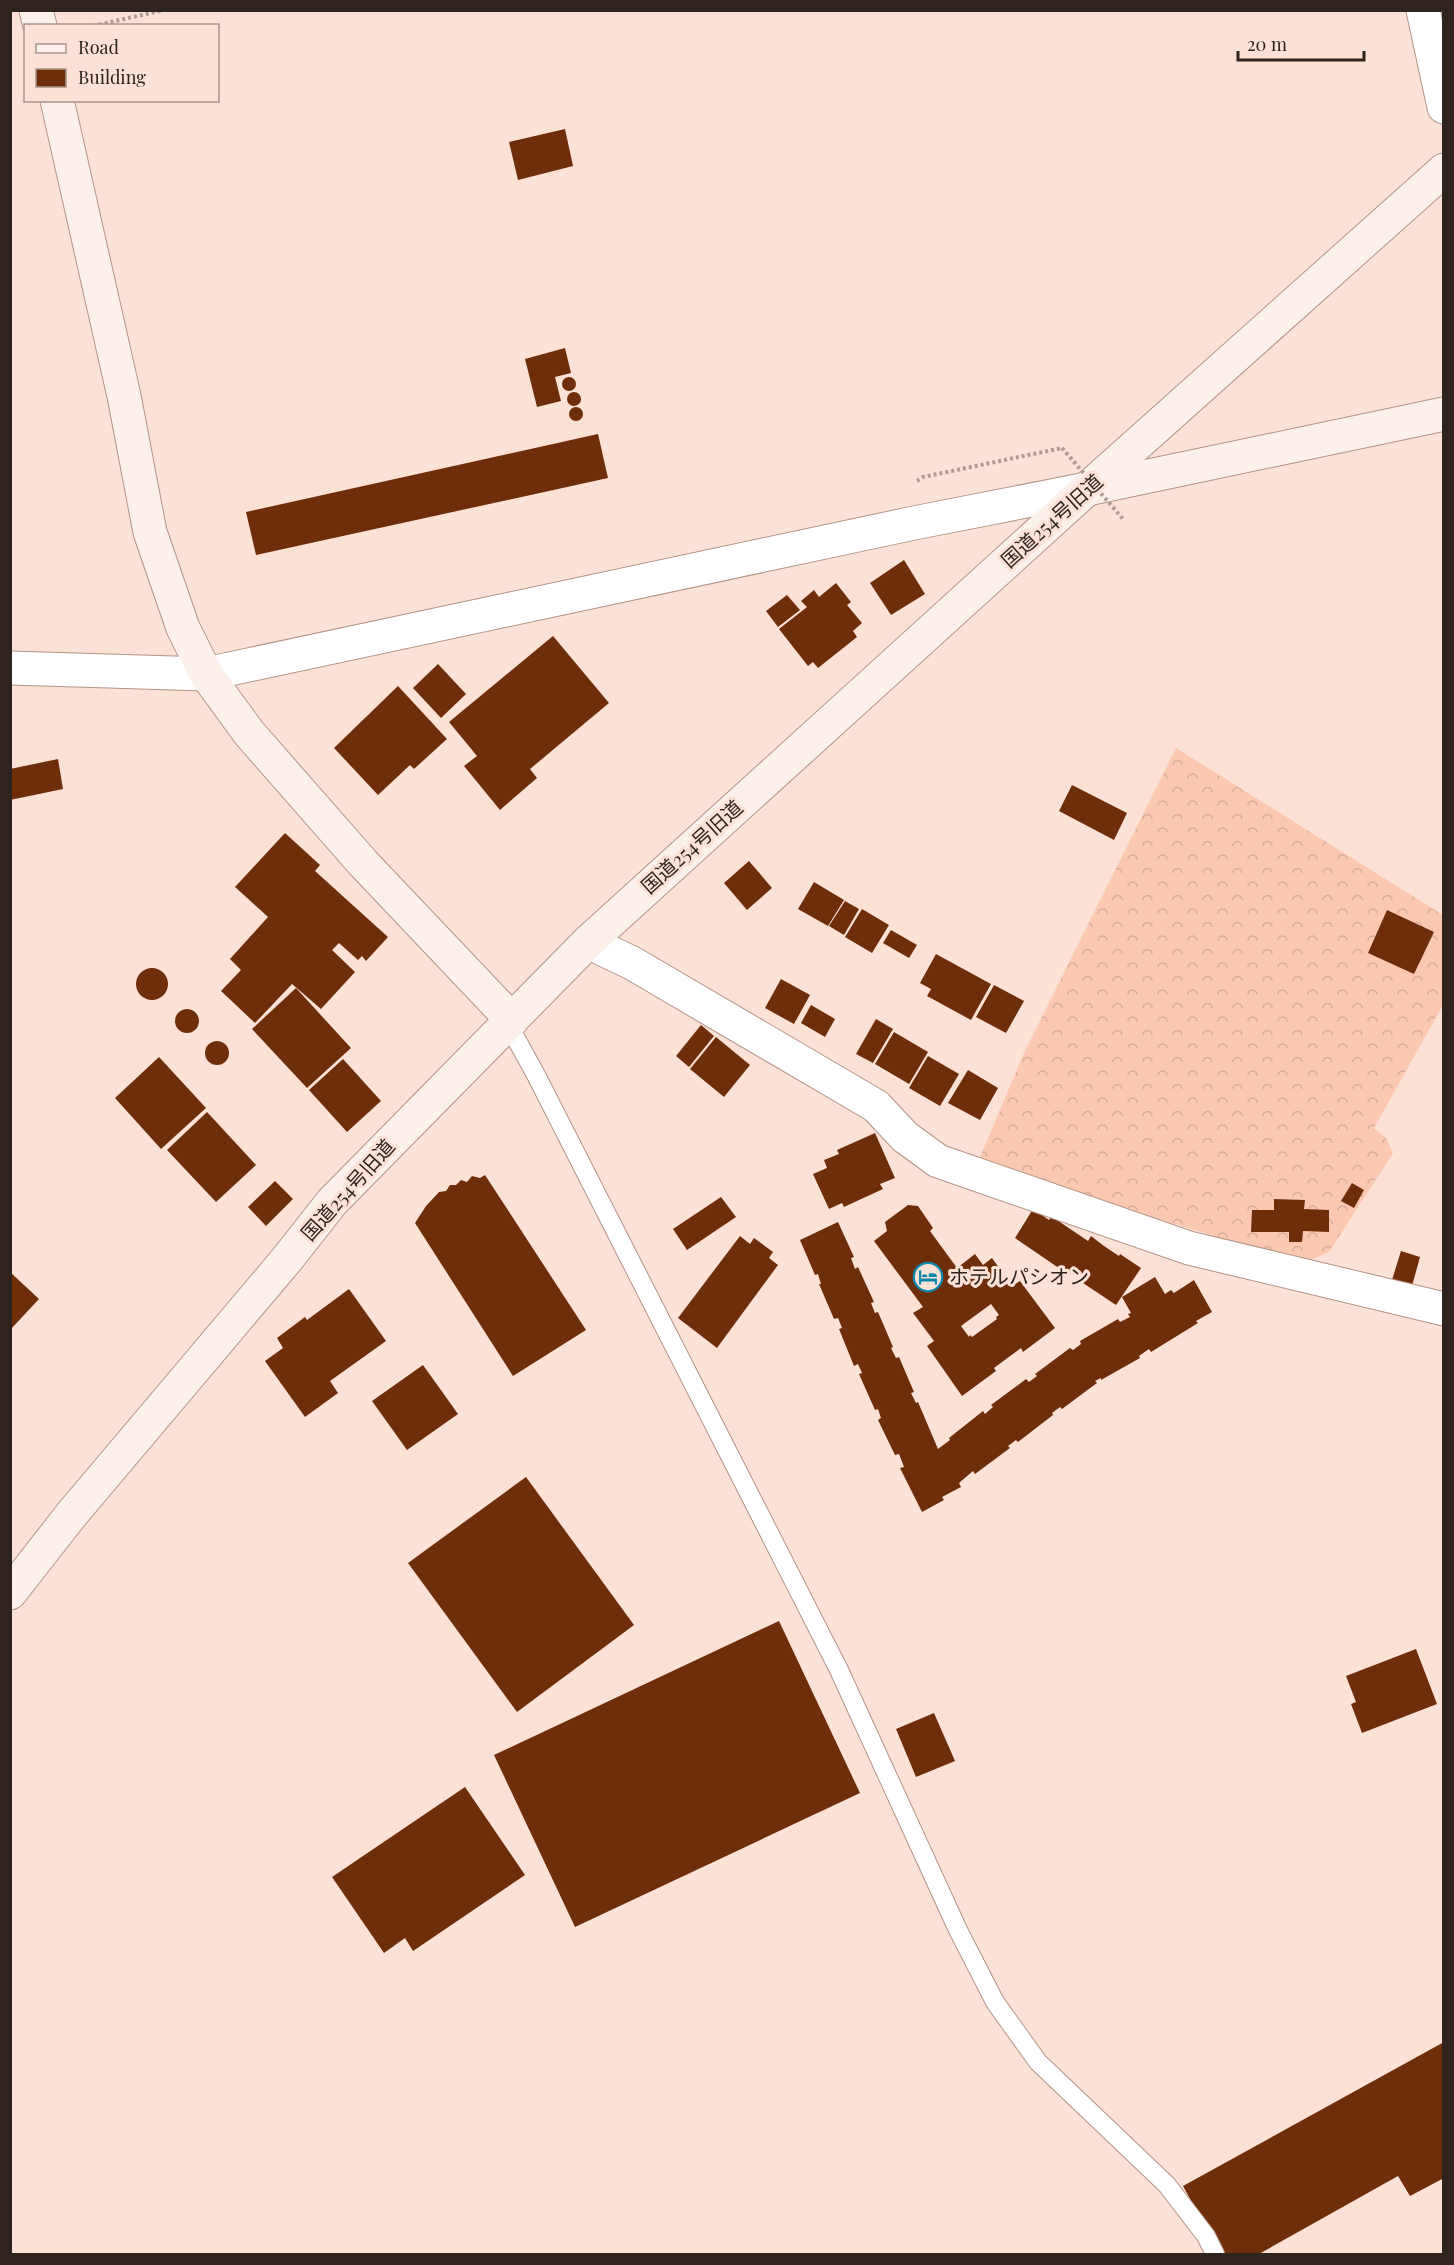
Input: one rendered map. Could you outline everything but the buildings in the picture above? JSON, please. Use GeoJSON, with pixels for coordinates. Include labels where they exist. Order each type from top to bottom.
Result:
{"type":"FeatureCollection","features":[{"type":"Feature","properties":{"kind":"street"},"geometry":{"type":"LineString","coordinates":[[1423,10],[1443,107]]}},
{"type":"Feature","properties":{"kind":"street"},"geometry":{"type":"LineString","coordinates":[[57,102],[124,396],[150,532],[183,628],[206,674],[249,733],[363,863],[510,1022]]}},
{"type":"Feature","properties":{"kind":"street","name":"国道254号旧道"},"geometry":{"type":"LineString","coordinates":[[10,1593],[71,1515],[288,1258],[332,1202],[588,942],[1087,489],[1443,170]]}},
{"type":"Feature","properties":{"kind":"street"},"geometry":{"type":"LineString","coordinates":[[10,668],[206,674],[914,523],[1443,414]]}},
{"type":"Feature","properties":{"kind":"street"},"geometry":{"type":"LineString","coordinates":[[588,942],[632,963],[876,1106],[905,1137],[938,1161],[1189,1248],[1443,1309]]}},
{"type":"Feature","properties":{"kind":"lane"},"geometry":{"type":"LineString","coordinates":[[510,1022],[839,1670],[953,1919],[995,2002],[1038,2062],[1167,2185],[1206,2236],[1215,2254]]}},
{"type":"Feature","properties":{"kind":"path"},"geometry":{"type":"LineString","coordinates":[[102,24],[164,10]]}},
{"type":"Feature","properties":{"kind":"path"},"geometry":{"type":"LineString","coordinates":[[923,477],[1062,448],[1123,519]]}},
{"type":"Feature","properties":{"kind":"green space"},"geometry":{"type":"Polygon","coordinates":[[[1176,748],[1443,915],[1443,1005],[1374,1128],[1386,1138],[1393,1153],[1329,1252],[1304,1263],[1085,1197],[980,1157],[1024,1053],[1176,748]]]}},
{"type":"Feature","properties":{"kind":"place","name":"ホテルパシオン"},"geometry":{"type":"Point","coordinates":[928,1277]}}]}
